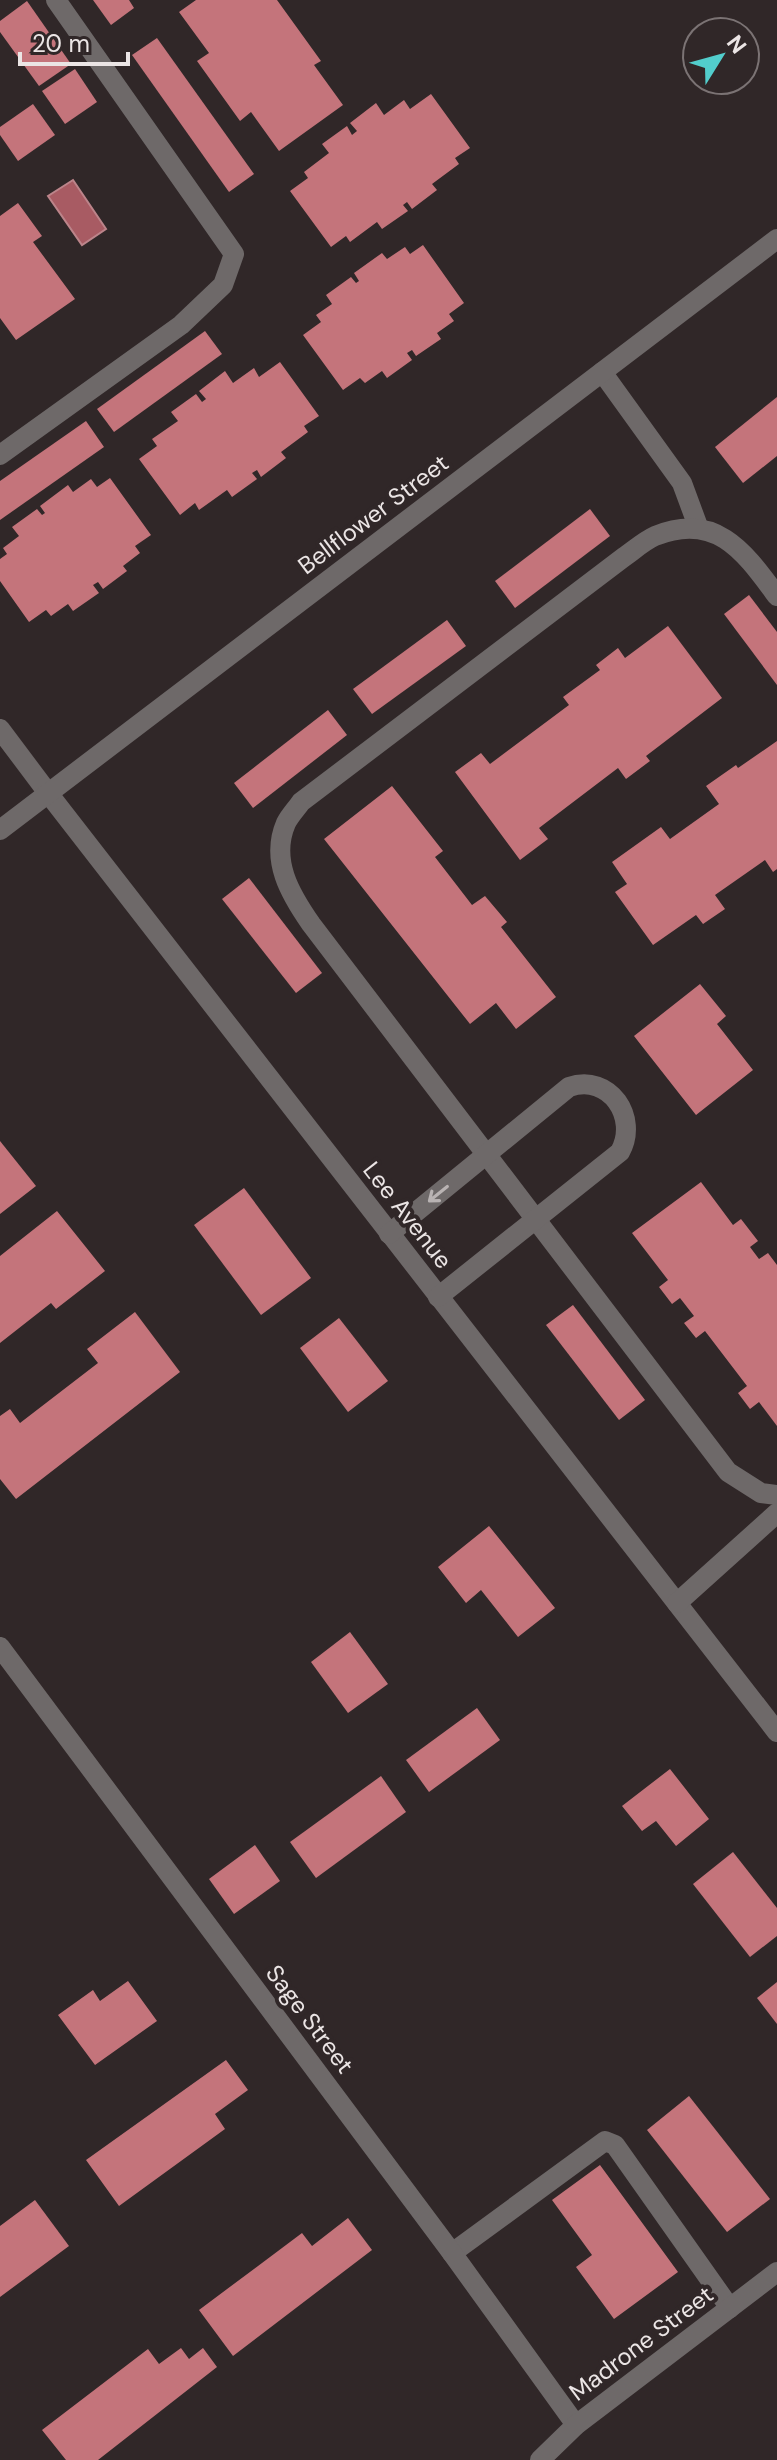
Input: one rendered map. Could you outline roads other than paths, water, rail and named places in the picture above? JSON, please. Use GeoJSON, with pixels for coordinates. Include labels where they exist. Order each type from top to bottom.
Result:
{"type":"FeatureCollection","features":[{"type":"Feature","properties":{"kind":"street"},"geometry":{"type":"LineString","coordinates":[[0,455],[181,325],[223,285],[234,254],[56,0]]}},
{"type":"Feature","properties":{"kind":"street","name":"Bellflower Street"},"geometry":{"type":"LineString","coordinates":[[0,830],[777,239]]}},
{"type":"Feature","properties":{"kind":"street"},"geometry":{"type":"LineString","coordinates":[[602,372],[682,483],[699,529]]}},
{"type":"Feature","properties":{"kind":"street"},"geometry":{"type":"LineString","coordinates":[[777,596],[746,554],[725,538],[699,529],[674,531],[654,537],[301,802],[286,822],[280,846],[282,872],[292,897],[311,924],[728,1472],[761,1493],[777,1495]]}},
{"type":"Feature","properties":{"kind":"street","name":"Lee Avenue"},"geometry":{"type":"LineString","coordinates":[[0,729],[777,1732]]}},
{"type":"Feature","properties":{"kind":"street"},"geometry":{"type":"LineString","coordinates":[[389,1234],[569,1087],[583,1082],[599,1085],[613,1098],[626,1122],[627,1140],[620,1152],[438,1297]]}},
{"type":"Feature","properties":{"kind":"street"},"geometry":{"type":"LineString","coordinates":[[677,1603],[777,1513]]}},
{"type":"Feature","properties":{"kind":"street","name":"Sage Street"},"geometry":{"type":"LineString","coordinates":[[0,1647],[452,2253],[576,2425]]}},
{"type":"Feature","properties":{"kind":"street"},"geometry":{"type":"LineString","coordinates":[[452,2253],[605,2141],[615,2145],[730,2308]]}},
{"type":"Feature","properties":{"kind":"street","name":"Madrone Street"},"geometry":{"type":"LineString","coordinates":[[540,2460],[576,2425],[777,2272]]}}]}
